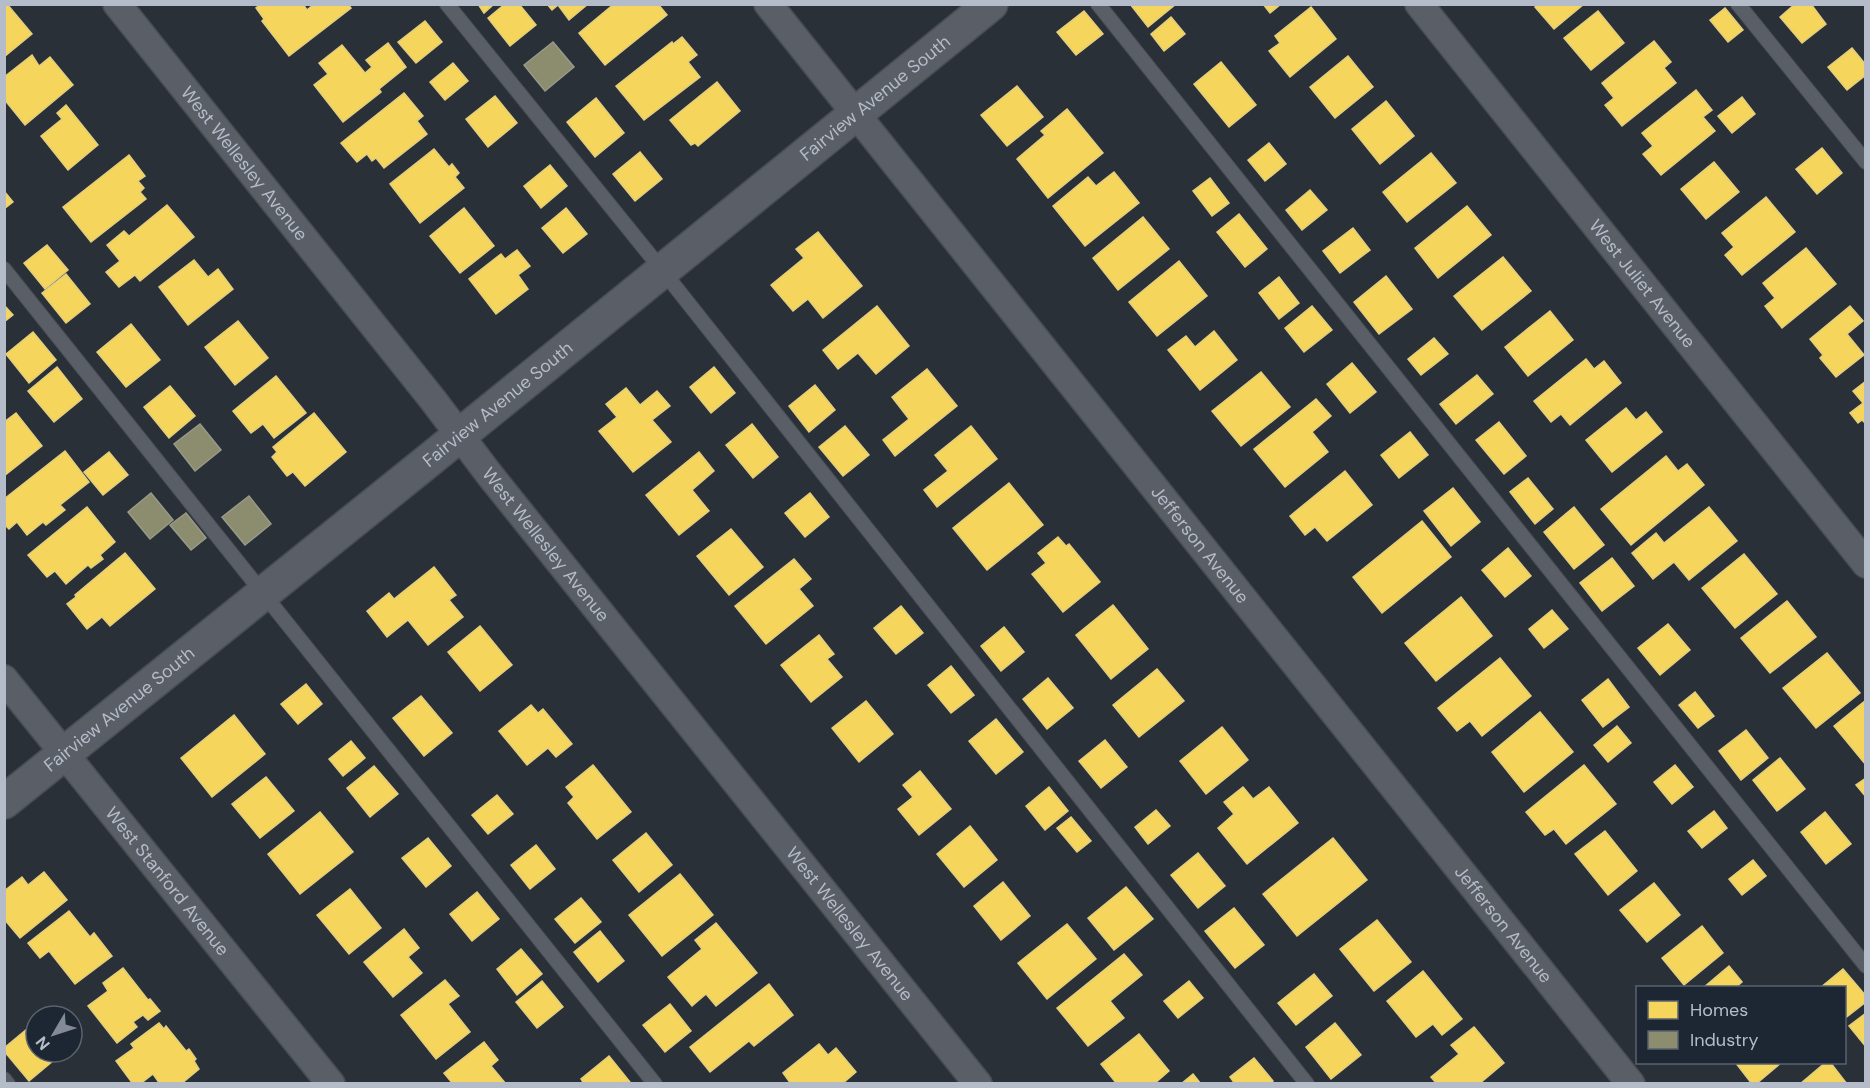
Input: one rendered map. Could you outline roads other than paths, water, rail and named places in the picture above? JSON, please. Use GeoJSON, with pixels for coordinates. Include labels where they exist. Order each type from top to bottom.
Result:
{"type":"FeatureCollection","features":[{"type":"Feature","properties":{"kind":"street","name":"West Wellesley Avenue"},"geometry":{"type":"LineString","coordinates":[[117,4],[433,400],[459,436],[978,1083]]}},
{"type":"Feature","properties":{"kind":"street","name":"Jefferson Avenue"},"geometry":{"type":"LineString","coordinates":[[768,4],[1631,1083]]}},
{"type":"Feature","properties":{"kind":"street","name":"Fairview Avenue South"},"geometry":{"type":"LineString","coordinates":[[4,802],[991,4]]}},
{"type":"Feature","properties":{"kind":"street","name":"West Juliet Avenue"},"geometry":{"type":"LineString","coordinates":[[1419,4],[1866,564]]}},
{"type":"Feature","properties":{"kind":"street","name":"West Stanford Avenue"},"geometry":{"type":"LineString","coordinates":[[4,679],[331,1083]]}},
{"type":"Feature","properties":{"kind":"lane"},"geometry":{"type":"LineString","coordinates":[[447,4],[662,270],[1307,1083]]}},
{"type":"Feature","properties":{"kind":"lane"},"geometry":{"type":"LineString","coordinates":[[1098,4],[1866,966]]}},
{"type":"Feature","properties":{"kind":"lane"},"geometry":{"type":"LineString","coordinates":[[1738,4],[1866,162]]}},
{"type":"Feature","properties":{"kind":"lane"},"geometry":{"type":"LineString","coordinates":[[4,269],[656,1083]]}},
{"type":"Feature","properties":{"kind":"lane"},"geometry":{"type":"LineString","coordinates":[[4,1078],[8,1083]]}}]}
